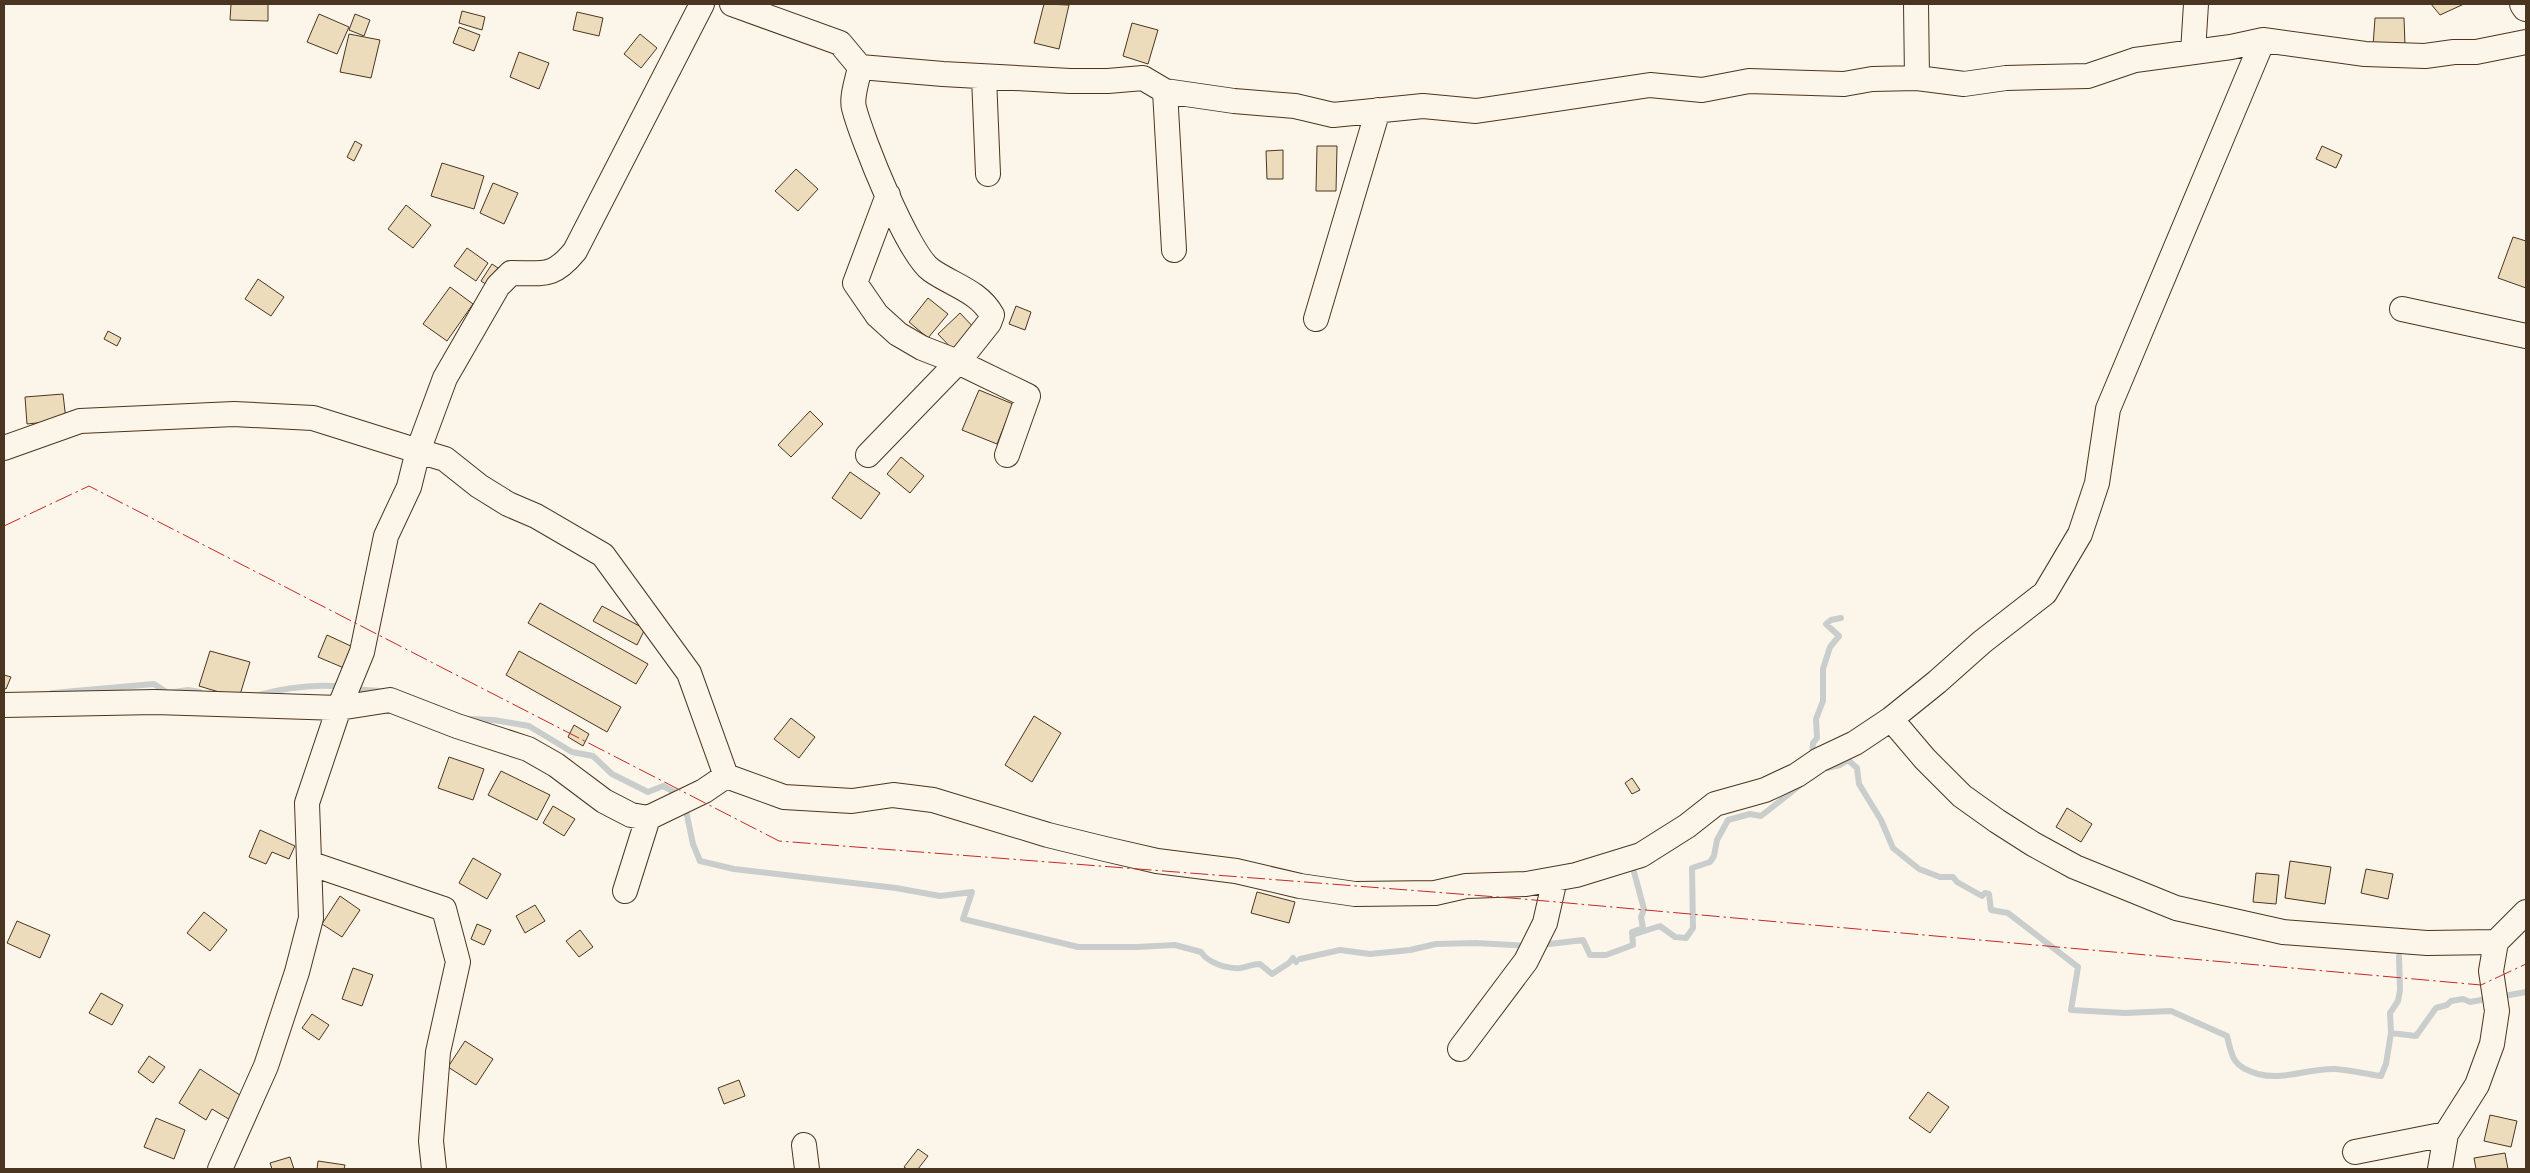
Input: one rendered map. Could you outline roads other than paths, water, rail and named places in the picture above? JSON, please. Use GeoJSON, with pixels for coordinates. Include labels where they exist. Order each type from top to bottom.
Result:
{"type":"FeatureCollection","features":[{"type":"Feature","properties":{"kind":"main road"},"geometry":{"type":"LineString","coordinates":[[2524,4],[2526,8]]}},
{"type":"Feature","properties":{"kind":"street"},"geometry":{"type":"LineString","coordinates":[[220,1169],[266,1066],[297,972],[311,918],[307,803],[339,708],[362,652],[386,536],[409,487],[418,451],[444,378],[498,286],[511,273],[550,273],[564,265],[575,251],[702,4]]}},
{"type":"Feature","properties":{"kind":"street"},"geometry":{"type":"LineString","coordinates":[[732,4],[840,43],[860,67],[984,77],[1070,81],[1108,81],[1143,78],[1166,91],[1234,101],[1296,106],[1333,116],[1423,106],[1476,111],[1650,85],[1702,90],[1749,81],[1836,84],[1872,79],[1917,78],[1964,84],[2006,78],[2088,76],[2135,60],[2263,40],[2364,54],[2425,56],[2454,52],[2476,52],[2526,42]]}},
{"type":"Feature","properties":{"kind":"street"},"geometry":{"type":"LineString","coordinates":[[1916,4],[1917,78]]}},
{"type":"Feature","properties":{"kind":"street"},"geometry":{"type":"LineString","coordinates":[[2193,52],[2196,4]]}},
{"type":"Feature","properties":{"kind":"street"},"geometry":{"type":"LineString","coordinates":[[726,776],[784,797],[852,801],[892,795],[934,800],[1048,835],[1105,849],[1158,860],[1236,871],[1300,886],[1355,894],[1435,893],[1466,886],[1526,884],[1576,875],[1641,855],[1687,826],[1715,804],[1765,790],[1797,775],[1819,760],[1855,743],[1891,719],[1982,642],[2045,593],[2080,534],[2097,483],[2108,409],[2263,40]]}},
{"type":"Feature","properties":{"kind":"street"},"geometry":{"type":"LineString","coordinates":[[860,67],[854,106],[905,236],[930,270],[969,292],[988,308],[992,316],[989,323],[958,362],[868,455]]}},
{"type":"Feature","properties":{"kind":"street"},"geometry":{"type":"LineString","coordinates":[[984,77],[988,174]]}},
{"type":"Feature","properties":{"kind":"street"},"geometry":{"type":"LineString","coordinates":[[1166,91],[1174,250]]}},
{"type":"Feature","properties":{"kind":"street"},"geometry":{"type":"LineString","coordinates":[[1316,319],[1378,110]]}},
{"type":"Feature","properties":{"kind":"street"},"geometry":{"type":"LineString","coordinates":[[888,195],[855,282],[877,315],[898,334],[922,348],[958,362],[1028,396],[1006,455]]}},
{"type":"Feature","properties":{"kind":"street"},"geometry":{"type":"LineString","coordinates":[[2402,309],[2526,336]]}},
{"type":"Feature","properties":{"kind":"street"},"geometry":{"type":"LineString","coordinates":[[4,448],[80,421],[234,414],[313,418],[446,459],[479,486],[508,504],[536,516],[603,555],[689,673],[726,776]]}},
{"type":"Feature","properties":{"kind":"street"},"geometry":{"type":"LineString","coordinates":[[4,705],[155,702],[339,708],[390,700],[457,726],[500,738],[528,749],[556,765],[604,801],[632,815],[648,818],[704,791],[726,776]]}},
{"type":"Feature","properties":{"kind":"street"},"geometry":{"type":"LineString","coordinates":[[1891,719],[1925,759],[1962,796],[1997,821],[2033,844],[2076,867],[2176,908],[2283,932],[2427,943],[2496,942]]}},
{"type":"Feature","properties":{"kind":"street"},"geometry":{"type":"LineString","coordinates":[[625,891],[648,818]]}},
{"type":"Feature","properties":{"kind":"street"},"geometry":{"type":"LineString","coordinates":[[309,863],[444,909],[458,962],[438,1052],[431,1141],[434,1169]]}},
{"type":"Feature","properties":{"kind":"street"},"geometry":{"type":"LineString","coordinates":[[1460,1048],[1526,961],[1545,923],[1555,879]]}},
{"type":"Feature","properties":{"kind":"street"},"geometry":{"type":"LineString","coordinates":[[2440,1169],[2446,1134],[2477,1085],[2492,1044],[2497,1011],[2491,971],[2496,942],[2526,912]]}},
{"type":"Feature","properties":{"kind":"street"},"geometry":{"type":"LineString","coordinates":[[2355,1152],[2446,1134]]}},
{"type":"Feature","properties":{"kind":"street"},"geometry":{"type":"LineString","coordinates":[[804,1145],[807,1169]]}},
{"type":"Feature","properties":{"kind":"waterway"},"geometry":{"type":"LineString","coordinates":[[1812,756],[1813,743],[1817,738],[1816,719],[1823,701],[1823,669],[1830,647],[1839,636],[1826,624],[1831,620],[1841,618]]}},
{"type":"Feature","properties":{"kind":"waterway"},"geometry":{"type":"LineString","coordinates":[[52,693],[154,684],[168,693],[188,690],[200,692]]}},
{"type":"Feature","properties":{"kind":"waterway"},"geometry":{"type":"LineString","coordinates":[[254,696],[298,687],[343,687]]}},
{"type":"Feature","properties":{"kind":"waterway"},"geometry":{"type":"LineString","coordinates":[[353,689],[380,691]]}},
{"type":"Feature","properties":{"kind":"waterway"},"geometry":{"type":"LineString","coordinates":[[470,719],[494,720],[529,726],[572,752],[593,756],[612,774],[648,792],[663,786],[680,795]]}},
{"type":"Feature","properties":{"kind":"waterway"},"geometry":{"type":"LineString","coordinates":[[1827,768],[1840,765],[1848,760],[1857,768],[1859,784],[1881,820],[1893,848],[1919,869],[1940,877],[1953,877],[1957,882],[1982,896],[1985,893],[1989,894],[1991,910],[2008,913],[2078,967],[2071,1010],[2125,1013],[2171,1011],[2227,1036],[2235,1061],[2244,1068],[2258,1074],[2278,1076],[2335,1069],[2381,1076],[2386,1064],[2391,1033],[2416,1036],[2436,1008],[2447,1005],[2451,1001],[2463,999],[2470,1002],[2492,998]]}},
{"type":"Feature","properties":{"kind":"waterway"},"geometry":{"type":"LineString","coordinates":[[1634,932],[1635,934],[1660,926],[1675,937],[1686,938],[1693,928],[1692,868],[1710,862],[1714,856],[1717,840],[1728,820],[1750,814],[1761,816],[1799,786]]}},
{"type":"Feature","properties":{"kind":"waterway"},"geometry":{"type":"LineString","coordinates":[[685,806],[693,844],[700,861],[734,869],[896,888],[940,896],[972,892],[963,919],[1078,947],[1175,945],[1201,952],[1208,959],[1224,966],[1240,968],[1260,964],[1272,974],[1289,963],[1293,958],[1296,962]]}},
{"type":"Feature","properties":{"kind":"waterway"},"geometry":{"type":"LineString","coordinates":[[1541,945],[1583,940],[1590,955],[1606,955],[1633,945],[1632,932],[1643,928],[1641,917],[1644,909],[1634,872]]}},
{"type":"Feature","properties":{"kind":"waterway"},"geometry":{"type":"LineString","coordinates":[[1300,959],[1340,950],[1370,954],[1410,950],[1436,944],[1476,943],[1529,946]]}},
{"type":"Feature","properties":{"kind":"waterway"},"geometry":{"type":"LineString","coordinates":[[2391,1033],[2390,1013],[2398,1001],[2400,990],[2399,956]]}},
{"type":"Feature","properties":{"kind":"waterway"},"geometry":{"type":"LineString","coordinates":[[2499,997],[2526,992]]}}]}
